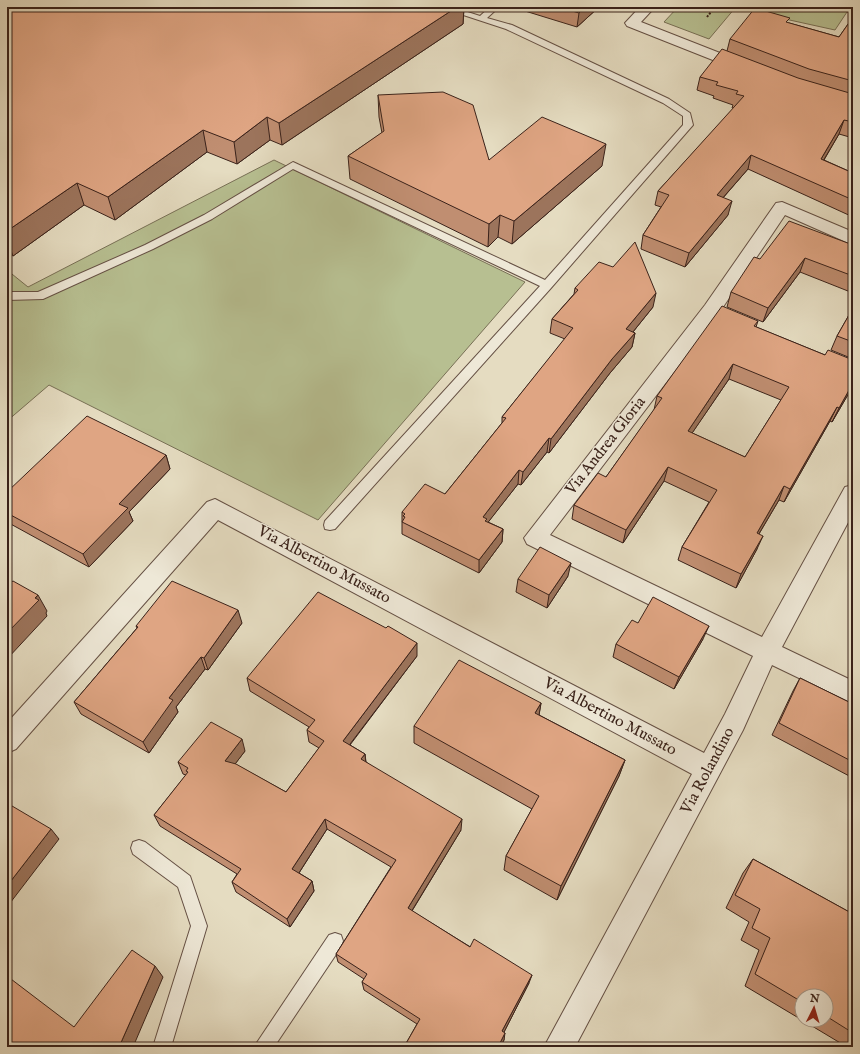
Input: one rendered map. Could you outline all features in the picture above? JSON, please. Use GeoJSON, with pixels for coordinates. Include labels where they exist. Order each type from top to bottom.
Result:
{"type":"FeatureCollection","features":[{"type":"Feature","properties":{"kind":"street"},"geometry":{"type":"LineString","coordinates":[[648,7],[632,23],[756,72]]}},
{"type":"Feature","properties":{"kind":"street","name":"Via Andrea Gloria"},"geometry":{"type":"LineString","coordinates":[[768,651],[535,538],[719,312],[782,207],[853,239]]}},
{"type":"Feature","properties":{"kind":"street","name":"Via Rolandino"},"geometry":{"type":"LineString","coordinates":[[559,1047],[734,722],[768,651],[853,493]]}},
{"type":"Feature","properties":{"kind":"street","name":"Via Albertino Mussato"},"geometry":{"type":"LineString","coordinates":[[7,741],[215,508],[709,769]]}},
{"type":"Feature","properties":{"kind":"street"},"geometry":{"type":"LineString","coordinates":[[768,651],[853,693]]}},
{"type":"Feature","properties":{"kind":"lane"},"geometry":{"type":"LineString","coordinates":[[330,525],[547,285],[688,125],[687,115],[666,101],[509,27],[443,7]]}},
{"type":"Feature","properties":{"kind":"lane"},"geometry":{"type":"LineString","coordinates":[[481,19],[495,7]]}},
{"type":"Feature","properties":{"kind":"lane"},"geometry":{"type":"LineString","coordinates":[[7,296],[38,296],[149,247],[208,217],[292,165],[547,285]]}},
{"type":"Feature","properties":{"kind":"lane"},"geometry":{"type":"LineString","coordinates":[[139,848],[184,882],[199,926],[162,1047]]}},
{"type":"Feature","properties":{"kind":"lane"},"geometry":{"type":"LineString","coordinates":[[263,1047],[334,941]]}},
{"type":"Feature","properties":{"kind":"path"},"geometry":{"type":"LineString","coordinates":[[707,17],[715,7]]}},
{"type":"Feature","properties":{"kind":"green space"},"geometry":{"type":"Polygon","coordinates":[[[678,7],[853,7],[853,14],[847,12],[835,30],[735,8],[709,39],[664,22],[678,7]]]}},
{"type":"Feature","properties":{"kind":"green space"},"geometry":{"type":"Polygon","coordinates":[[[274,160],[525,282],[318,520],[49,385],[7,421],[7,270],[28,287],[274,160]]]}},
{"type":"Feature","properties":{"kind":"building"},"geometry":{"type":"Polygon","coordinates":[[[7,7],[457,7],[279,123],[267,117],[234,142],[203,130],[108,197],[77,183],[7,231],[7,7]]]}},
{"type":"Feature","properties":{"kind":"building"},"geometry":{"type":"Polygon","coordinates":[[[559,7],[585,7],[579,13],[559,7]]]}},
{"type":"Feature","properties":{"kind":"building"},"geometry":{"type":"Polygon","coordinates":[[[755,8],[790,18],[786,22],[839,37],[853,17],[853,81],[809,69],[730,39],[755,8]]]}},
{"type":"Feature","properties":{"kind":"building"},"geometry":{"type":"Polygon","coordinates":[[[722,49],[798,78],[853,94],[853,122],[844,120],[821,159],[853,173],[853,200],[751,155],[717,195],[732,201],[689,253],[643,235],[669,195],[658,191],[744,96],[736,94],[738,91],[716,85],[718,82],[700,77],[722,49]]]}},
{"type":"Feature","properties":{"kind":"building"},"geometry":{"type":"Polygon","coordinates":[[[443,92],[473,105],[489,160],[542,117],[606,144],[514,221],[500,215],[489,224],[348,156],[384,131],[378,95],[443,92]]]}},
{"type":"Feature","properties":{"kind":"building"},"geometry":{"type":"Polygon","coordinates":[[[789,221],[853,245],[853,276],[805,258],[768,308],[731,292],[754,257],[760,259],[789,221]]]}},
{"type":"Feature","properties":{"kind":"building"},"geometry":{"type":"Polygon","coordinates":[[[635,242],[656,293],[626,329],[635,333],[612,359],[551,439],[549,438],[523,472],[519,470],[483,517],[487,519],[485,521],[503,529],[479,560],[402,522],[405,514],[402,512],[425,484],[445,494],[506,418],[502,417],[573,328],[552,319],[578,290],[575,288],[599,262],[613,267],[635,242]]]}},
{"type":"Feature","properties":{"kind":"building"},"geometry":{"type":"Polygon","coordinates":[[[722,306],[758,321],[754,326],[825,355],[828,350],[853,360],[853,383],[839,408],[837,407],[790,489],[784,486],[757,533],[763,536],[741,574],[682,547],[717,490],[668,467],[626,530],[574,505],[598,473],[606,477],[662,398],[657,396],[722,306]],[[733,364],[688,431],[745,457],[789,387],[733,364]]]}},
{"type":"Feature","properties":{"kind":"building"},"geometry":{"type":"Polygon","coordinates":[[[853,308],[853,342],[837,336],[853,308]]]}},
{"type":"Feature","properties":{"kind":"building"},"geometry":{"type":"Polygon","coordinates":[[[87,416],[166,455],[119,504],[128,508],[83,554],[7,513],[7,492],[87,416]]]}},
{"type":"Feature","properties":{"kind":"building"},"geometry":{"type":"Polygon","coordinates":[[[540,547],[571,563],[549,595],[518,579],[540,547]]]}},
{"type":"Feature","properties":{"kind":"building"},"geometry":{"type":"Polygon","coordinates":[[[13,581],[38,595],[35,598],[39,600],[7,633],[7,582],[10,583],[13,581]]]}},
{"type":"Feature","properties":{"kind":"building"},"geometry":{"type":"Polygon","coordinates":[[[172,581],[238,610],[204,658],[201,657],[169,698],[173,700],[143,742],[74,702],[138,627],[136,626],[172,581]]]}},
{"type":"Feature","properties":{"kind":"building"},"geometry":{"type":"Polygon","coordinates":[[[318,592],[386,628],[388,626],[417,643],[343,741],[365,754],[361,759],[462,819],[408,908],[470,947],[474,939],[532,975],[502,1031],[505,1033],[498,1047],[404,1047],[420,1019],[362,982],[367,974],[336,954],[396,860],[325,819],[292,869],[312,881],[287,919],[232,882],[241,869],[154,815],[188,772],[186,771],[188,768],[178,762],[211,722],[242,739],[225,761],[236,764],[286,792],[324,741],[307,730],[315,720],[247,678],[318,592]]]}},
{"type":"Feature","properties":{"kind":"building"},"geometry":{"type":"Polygon","coordinates":[[[653,597],[709,626],[679,677],[616,644],[632,620],[638,623],[653,597]]]}},
{"type":"Feature","properties":{"kind":"building"},"geometry":{"type":"Polygon","coordinates":[[[459,660],[541,703],[535,713],[625,760],[561,886],[506,856],[539,796],[414,726],[459,660]]]}},
{"type":"Feature","properties":{"kind":"building"},"geometry":{"type":"Polygon","coordinates":[[[800,678],[853,704],[853,762],[779,723],[800,678]]]}},
{"type":"Feature","properties":{"kind":"building"},"geometry":{"type":"Polygon","coordinates":[[[7,803],[51,829],[7,886],[7,803]]]}},
{"type":"Feature","properties":{"kind":"building"},"geometry":{"type":"Polygon","coordinates":[[[753,859],[853,914],[853,1033],[834,1021],[834,988],[794,988],[794,997],[755,974],[770,938],[752,928],[760,909],[735,895],[753,859]]]}},
{"type":"Feature","properties":{"kind":"building"},"geometry":{"type":"Polygon","coordinates":[[[132,950],[155,966],[119,1047],[7,1047],[7,976],[74,1027],[132,950]]]}}]}
